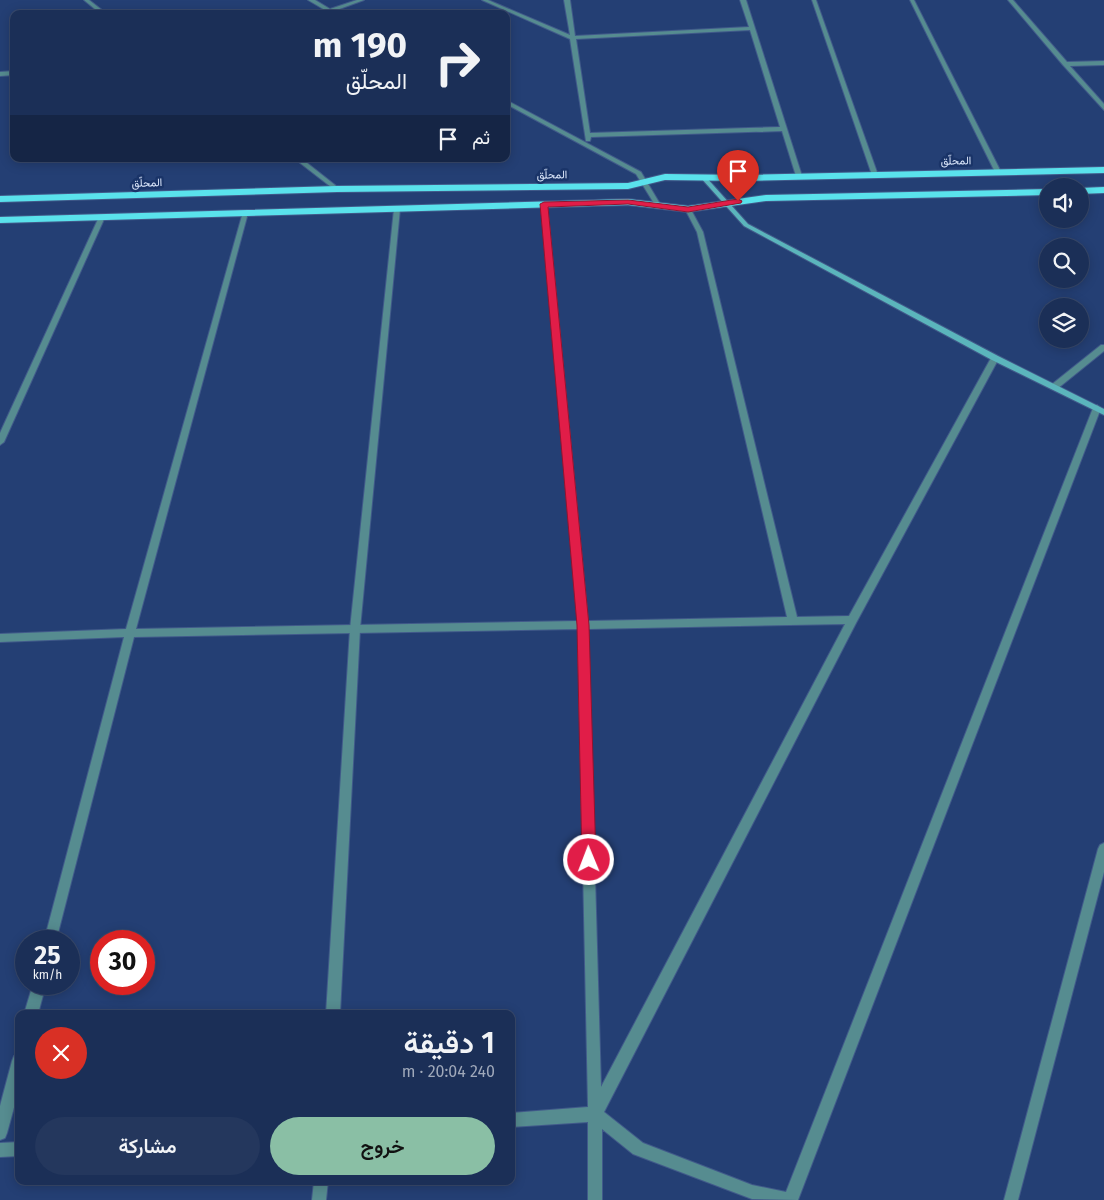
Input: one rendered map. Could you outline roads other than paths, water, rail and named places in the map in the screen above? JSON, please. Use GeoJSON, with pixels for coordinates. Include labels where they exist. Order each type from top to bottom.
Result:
{"type":"FeatureCollection","features":[{"type":"Feature","properties":{"kind":"highway","name":"المحلّق"},"geometry":{"type":"LineString","coordinates":[[0,199],[337,189],[628,186],[665,177],[703,178],[1104,170]]}},
{"type":"Feature","properties":{"kind":"highway"},"geometry":{"type":"LineString","coordinates":[[1089,191],[1104,190]]}},
{"type":"Feature","properties":{"kind":"highway"},"geometry":{"type":"LineString","coordinates":[[0,220],[628,202],[688,209],[766,198],[1039,192]]}},
{"type":"Feature","properties":{"kind":"main road"},"geometry":{"type":"LineString","coordinates":[[703,178],[746,225],[994,358],[1100,410]]}},
{"type":"Feature","properties":{"kind":"street"},"geometry":{"type":"LineString","coordinates":[[86,0],[100,10]]}},
{"type":"Feature","properties":{"kind":"street"},"geometry":{"type":"LineString","coordinates":[[311,0],[327,10]]}},
{"type":"Feature","properties":{"kind":"street"},"geometry":{"type":"LineString","coordinates":[[332,10],[362,0]]}},
{"type":"Feature","properties":{"kind":"street"},"geometry":{"type":"LineString","coordinates":[[484,0],[507,10]]}},
{"type":"Feature","properties":{"kind":"street"},"geometry":{"type":"LineString","coordinates":[[567,0],[589,145]]}},
{"type":"Feature","properties":{"kind":"street"},"geometry":{"type":"LineString","coordinates":[[743,0],[799,176]]}},
{"type":"Feature","properties":{"kind":"street"},"geometry":{"type":"LineString","coordinates":[[814,0],[875,175]]}},
{"type":"Feature","properties":{"kind":"street"},"geometry":{"type":"LineString","coordinates":[[912,0],[998,172]]}},
{"type":"Feature","properties":{"kind":"street"},"geometry":{"type":"LineString","coordinates":[[1010,0],[1104,108]]}},
{"type":"Feature","properties":{"kind":"street"},"geometry":{"type":"LineString","coordinates":[[510,11],[572,38],[752,28]]}},
{"type":"Feature","properties":{"kind":"street"},"geometry":{"type":"LineString","coordinates":[[1065,64],[1104,63]]}},
{"type":"Feature","properties":{"kind":"street"},"geometry":{"type":"LineString","coordinates":[[510,104],[639,173],[657,204]]}},
{"type":"Feature","properties":{"kind":"street"},"geometry":{"type":"LineString","coordinates":[[588,135],[784,129]]}},
{"type":"Feature","properties":{"kind":"street"},"geometry":{"type":"LineString","coordinates":[[302,162],[337,189]]}},
{"type":"Feature","properties":{"kind":"street"},"geometry":{"type":"LineString","coordinates":[[544,204],[583,625],[595,1114],[595,1200]]}},
{"type":"Feature","properties":{"kind":"street"},"geometry":{"type":"LineString","coordinates":[[333,1010],[355,629],[397,209]]}},
{"type":"Feature","properties":{"kind":"street"},"geometry":{"type":"LineString","coordinates":[[688,209],[700,232],[794,622]]}},
{"type":"Feature","properties":{"kind":"street"},"geometry":{"type":"LineString","coordinates":[[53,930],[130,633],[245,213]]}},
{"type":"Feature","properties":{"kind":"street"},"geometry":{"type":"LineString","coordinates":[[0,442],[102,217]]}},
{"type":"Feature","properties":{"kind":"street"},"geometry":{"type":"LineString","coordinates":[[1054,387],[1104,347]]}},
{"type":"Feature","properties":{"kind":"street"},"geometry":{"type":"LineString","coordinates":[[595,1114],[852,620],[994,358]]}},
{"type":"Feature","properties":{"kind":"street"},"geometry":{"type":"LineString","coordinates":[[515,1120],[595,1114],[638,1149],[752,1192],[789,1200],[1100,410]]}},
{"type":"Feature","properties":{"kind":"street"},"geometry":{"type":"LineString","coordinates":[[0,638],[130,633],[852,620]]}},
{"type":"Feature","properties":{"kind":"street"},"geometry":{"type":"LineString","coordinates":[[1011,1200],[1104,850]]}},
{"type":"Feature","properties":{"kind":"street"},"geometry":{"type":"LineString","coordinates":[[32,1010],[36,995]]}},
{"type":"Feature","properties":{"kind":"street"},"geometry":{"type":"LineString","coordinates":[[0,1133],[15,1076]]}},
{"type":"Feature","properties":{"kind":"street"},"geometry":{"type":"LineString","coordinates":[[0,1150],[15,1149]]}},
{"type":"Feature","properties":{"kind":"street"},"geometry":{"type":"LineString","coordinates":[[319,1200],[321,1185]]}}]}
